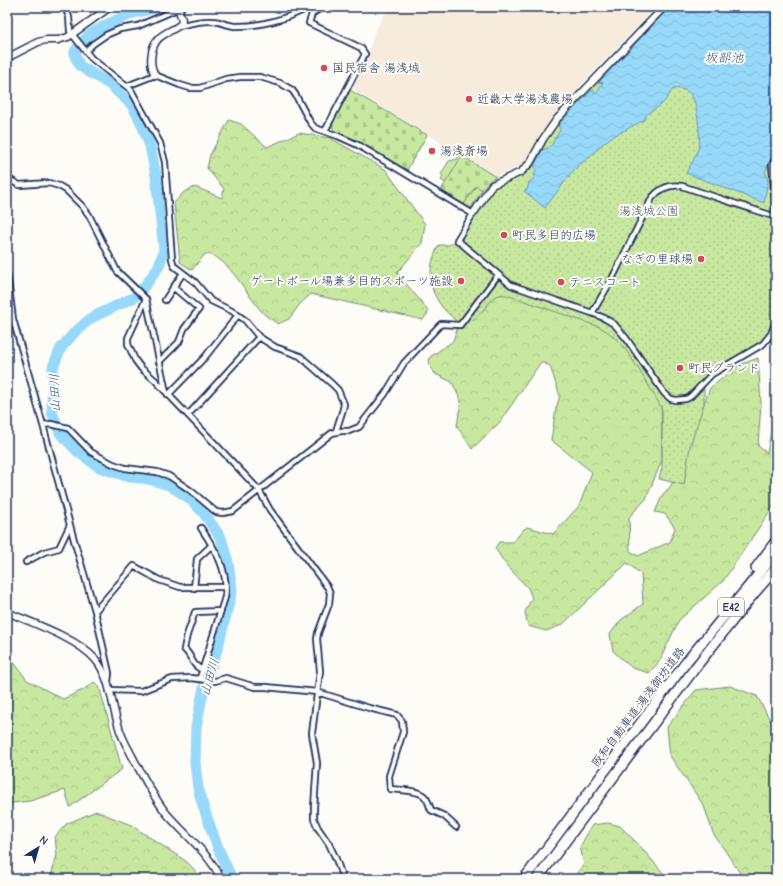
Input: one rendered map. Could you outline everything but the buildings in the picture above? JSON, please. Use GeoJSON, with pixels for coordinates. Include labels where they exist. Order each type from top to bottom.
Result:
{"type":"FeatureCollection","features":[{"type":"Feature","properties":{"kind":"highway"},"geometry":{"type":"LineString","coordinates":[[720,620],[776,541]]}},
{"type":"Feature","properties":{"kind":"highway","name":"阪和自動車道;湯浅御坊道路"},"geometry":{"type":"LineString","coordinates":[[524,879],[687,661],[776,553]]}},
{"type":"Feature","properties":{"kind":"highway","name":"阪和自動車道;湯浅御坊道路"},"geometry":{"type":"LineString","coordinates":[[537,879],[695,668],[776,568]]}},
{"type":"Feature","properties":{"kind":"highway"},"geometry":{"type":"LineString","coordinates":[[720,636],[776,576]]}},
{"type":"Feature","properties":{"kind":"street"},"geometry":{"type":"LineString","coordinates":[[7,58],[38,42],[58,40],[73,36],[110,7]]}},
{"type":"Feature","properties":{"kind":"street"},"geometry":{"type":"LineString","coordinates":[[309,7],[281,19],[250,25],[235,26],[217,22],[207,22],[179,26],[159,38],[152,51],[151,66],[155,75],[180,86],[190,88],[200,88],[240,76],[260,78],[280,83],[292,90],[298,98],[312,125],[317,129],[358,145],[473,214]]}},
{"type":"Feature","properties":{"kind":"street"},"geometry":{"type":"LineString","coordinates":[[322,7],[312,14],[309,23],[361,48],[365,54],[325,131]]}},
{"type":"Feature","properties":{"kind":"street"},"geometry":{"type":"LineString","coordinates":[[664,7],[557,119],[530,163],[521,172],[492,185],[457,240],[507,283],[515,288],[592,313],[604,318],[618,328],[631,344],[664,393],[671,399],[686,399],[690,397],[712,374],[763,344],[771,334],[776,320]]}},
{"type":"Feature","properties":{"kind":"street"},"geometry":{"type":"LineString","coordinates":[[66,8],[69,17],[70,31],[73,36],[91,58],[127,86],[134,95],[164,154],[174,266],[199,286],[211,300],[245,320],[259,337],[275,347],[300,356],[338,390],[344,404],[336,432]]}},
{"type":"Feature","properties":{"kind":"street"},"geometry":{"type":"LineString","coordinates":[[85,50],[106,35],[120,29],[138,26],[180,8],[182,22],[179,26]]}},
{"type":"Feature","properties":{"kind":"street"},"geometry":{"type":"LineString","coordinates":[[127,86],[155,75]]}},
{"type":"Feature","properties":{"kind":"street"},"geometry":{"type":"LineString","coordinates":[[776,156],[772,165],[776,211]]}},
{"type":"Feature","properties":{"kind":"street"},"geometry":{"type":"LineString","coordinates":[[7,178],[19,185],[49,183],[59,186],[73,196],[89,215],[118,271],[145,299],[167,394]]}},
{"type":"Feature","properties":{"kind":"street"},"geometry":{"type":"LineString","coordinates":[[592,313],[612,279],[652,198],[663,188],[673,185],[682,186],[776,217]]}},
{"type":"Feature","properties":{"kind":"street"},"geometry":{"type":"LineString","coordinates":[[165,300],[183,273]]}},
{"type":"Feature","properties":{"kind":"street"},"geometry":{"type":"LineString","coordinates":[[7,274],[13,319],[95,611],[109,673],[108,687]]}},
{"type":"Feature","properties":{"kind":"street"},"geometry":{"type":"LineString","coordinates":[[44,425],[51,424],[68,428],[91,452],[113,464],[125,468],[157,472],[169,476],[190,490],[210,508],[220,513],[233,511],[328,436],[336,432],[348,431],[359,427],[385,394],[411,354],[441,324],[460,325],[498,275]]}},
{"type":"Feature","properties":{"kind":"street"},"geometry":{"type":"LineString","coordinates":[[159,362],[179,342],[184,329],[199,308],[173,287]]}},
{"type":"Feature","properties":{"kind":"street"},"geometry":{"type":"LineString","coordinates":[[145,299],[128,338],[128,344],[134,360],[156,381],[259,490],[270,510],[328,588],[329,604],[318,633],[320,663],[312,733],[317,763],[314,819],[336,858],[343,879]]}},
{"type":"Feature","properties":{"kind":"street"},"geometry":{"type":"LineString","coordinates":[[167,394],[205,357],[238,315]]}},
{"type":"Feature","properties":{"kind":"street"},"geometry":{"type":"LineString","coordinates":[[7,320],[13,319]]}},
{"type":"Feature","properties":{"kind":"street"},"geometry":{"type":"LineString","coordinates":[[188,415],[259,337]]}},
{"type":"Feature","properties":{"kind":"street"},"geometry":{"type":"LineString","coordinates":[[26,562],[44,552],[59,548],[70,525]]}},
{"type":"Feature","properties":{"kind":"street"},"geometry":{"type":"LineString","coordinates":[[201,528],[212,545],[224,571],[226,587],[225,597],[201,678]]}},
{"type":"Feature","properties":{"kind":"street"},"geometry":{"type":"LineString","coordinates":[[194,588],[197,559],[212,545]]}},
{"type":"Feature","properties":{"kind":"street"},"geometry":{"type":"LineString","coordinates":[[95,611],[134,566],[160,580],[180,587],[226,587]]}},
{"type":"Feature","properties":{"kind":"street"},"geometry":{"type":"LineString","coordinates":[[203,670],[195,665],[189,654],[184,649],[187,635],[195,612],[221,611]]}},
{"type":"Feature","properties":{"kind":"street"},"geometry":{"type":"LineString","coordinates":[[7,612],[80,645],[99,664],[108,687],[123,738],[158,802],[166,813],[204,853],[221,879]]}},
{"type":"Feature","properties":{"kind":"street"},"geometry":{"type":"LineString","coordinates":[[108,687],[141,691],[172,679],[201,678],[214,680],[226,678],[255,687],[266,686],[317,692],[397,715],[402,721],[403,732],[389,776],[390,789],[424,794],[428,800],[431,810],[444,816],[456,828]]}},
{"type":"Feature","properties":{"kind":"shaded area","name":"近畿大学湯浅農場"},"geometry":{"type":"Polygon","coordinates":[[[389,7],[657,7],[586,80],[548,124],[539,136],[526,162],[521,166],[496,176],[352,89],[368,55],[374,33],[389,7]]]}},
{"type":"Feature","properties":{"kind":"green space","name":"湯浅城公園"},"geometry":{"type":"Polygon","coordinates":[[[664,7],[776,7],[776,157],[774,161],[776,211],[776,320],[765,341],[712,374],[704,384],[704,404],[690,446],[684,485],[659,479],[662,467],[662,410],[632,359],[621,344],[608,332],[600,327],[510,296],[503,295],[493,298],[483,311],[475,318],[465,324],[460,325],[439,303],[434,293],[431,279],[433,258],[439,245],[449,245],[457,240],[489,189],[521,172],[550,129],[664,7]]]}},
{"type":"Feature","properties":{"kind":"green space"},"geometry":{"type":"Polygon","coordinates":[[[350,90],[427,135],[407,170],[357,140],[336,132],[330,125],[350,90]]]}},
{"type":"Feature","properties":{"kind":"green space"},"geometry":{"type":"Polygon","coordinates":[[[229,120],[241,124],[267,147],[299,133],[330,138],[385,169],[425,224],[422,243],[397,273],[429,311],[423,320],[311,294],[300,304],[289,319],[278,324],[265,315],[238,279],[222,261],[214,256],[205,254],[192,270],[180,262],[174,203],[184,192],[195,187],[222,198],[224,189],[207,168],[210,155],[229,120]]]}},
{"type":"Feature","properties":{"kind":"green space"},"geometry":{"type":"Polygon","coordinates":[[[452,150],[462,156],[446,183],[441,180],[443,176],[441,174],[449,161],[458,159],[457,155],[448,157],[452,150]]]}},
{"type":"Feature","properties":{"kind":"green space"},"geometry":{"type":"Polygon","coordinates":[[[462,156],[496,177],[488,182],[482,190],[476,186],[464,204],[441,190],[462,156]]]}},
{"type":"Feature","properties":{"kind":"green space"},"geometry":{"type":"Polygon","coordinates":[[[476,186],[482,190],[471,208],[464,204],[476,186]]]}},
{"type":"Feature","properties":{"kind":"green space"},"geometry":{"type":"Polygon","coordinates":[[[498,290],[603,322],[621,338],[661,396],[662,460],[646,499],[629,517],[630,551],[638,556],[670,542],[675,528],[665,514],[655,512],[663,494],[671,486],[710,388],[739,365],[758,358],[761,403],[758,446],[767,453],[776,410],[776,502],[723,581],[679,620],[659,662],[649,673],[632,668],[613,651],[610,634],[621,620],[643,604],[641,574],[627,563],[562,625],[546,631],[528,626],[525,612],[532,598],[528,588],[506,565],[495,548],[499,542],[513,542],[527,527],[553,534],[579,506],[592,472],[551,440],[556,408],[560,396],[550,366],[541,362],[499,423],[472,449],[457,426],[461,401],[452,382],[435,374],[429,364],[430,357],[453,341],[461,315],[498,290]]]}},
{"type":"Feature","properties":{"kind":"green space"},"geometry":{"type":"Polygon","coordinates":[[[7,653],[27,680],[63,699],[83,690],[94,682],[99,686],[122,769],[70,807],[65,790],[30,801],[12,803],[7,809],[7,653]]]}},
{"type":"Feature","properties":{"kind":"green space"},"geometry":{"type":"Polygon","coordinates":[[[730,686],[757,696],[776,731],[776,879],[744,879],[713,833],[704,806],[670,756],[667,727],[696,690],[730,686]]]}},
{"type":"Feature","properties":{"kind":"green space"},"geometry":{"type":"Polygon","coordinates":[[[96,811],[131,825],[187,862],[203,879],[50,879],[57,855],[55,837],[66,824],[96,811]]]}},
{"type":"Feature","properties":{"kind":"green space"},"geometry":{"type":"Polygon","coordinates":[[[608,823],[620,826],[664,874],[686,879],[572,879],[584,864],[580,847],[592,825],[608,823]]]}},
{"type":"Feature","properties":{"kind":"water","name":"坂部池"},"geometry":{"type":"Polygon","coordinates":[[[670,7],[776,7],[776,48],[774,62],[776,71],[776,149],[765,172],[768,181],[764,203],[686,173],[699,145],[697,114],[695,103],[690,94],[685,90],[673,89],[663,103],[649,113],[644,120],[610,138],[579,165],[571,173],[545,208],[524,191],[527,190],[529,182],[533,180],[535,176],[534,174],[536,168],[534,166],[543,149],[547,149],[552,144],[560,130],[558,125],[592,90],[597,92],[603,82],[598,83],[670,7]]]}},
{"type":"Feature","properties":{"kind":"waterway","name":"山田川"},"geometry":{"type":"LineString","coordinates":[[159,7],[134,13],[112,22],[89,35],[75,51],[75,56],[80,66],[109,84],[132,105],[141,122],[150,146],[156,176],[164,250],[159,266],[135,297],[91,318],[74,333],[61,348],[53,367],[52,412],[60,433],[78,452],[99,467],[129,477],[149,479],[169,485],[188,497],[203,512],[221,538],[228,562],[232,590],[218,647],[204,687],[196,727],[195,763],[198,788],[203,806],[218,848],[232,879]]}},
{"type":"Feature","properties":{"kind":"place","name":"国民宿舎 湯浅城"},"geometry":{"type":"Point","coordinates":[324,68]}},
{"type":"Feature","properties":{"kind":"place","name":"近畿大学湯浅農場"},"geometry":{"type":"Point","coordinates":[469,99]}},
{"type":"Feature","properties":{"kind":"place","name":"湯浅斎場"},"geometry":{"type":"Point","coordinates":[432,151]}},
{"type":"Feature","properties":{"kind":"place","name":"町民多目的広場"},"geometry":{"type":"Point","coordinates":[504,235]}},
{"type":"Feature","properties":{"kind":"place","name":"なぎの里球場"},"geometry":{"type":"Point","coordinates":[701,259]}},
{"type":"Feature","properties":{"kind":"place","name":"ゲートボール場兼多目的スポーツ施設"},"geometry":{"type":"Point","coordinates":[461,281]}},
{"type":"Feature","properties":{"kind":"place","name":"テニスコート"},"geometry":{"type":"Point","coordinates":[561,282]}},
{"type":"Feature","properties":{"kind":"place","name":"町民グランド"},"geometry":{"type":"Point","coordinates":[680,368]}}]}
